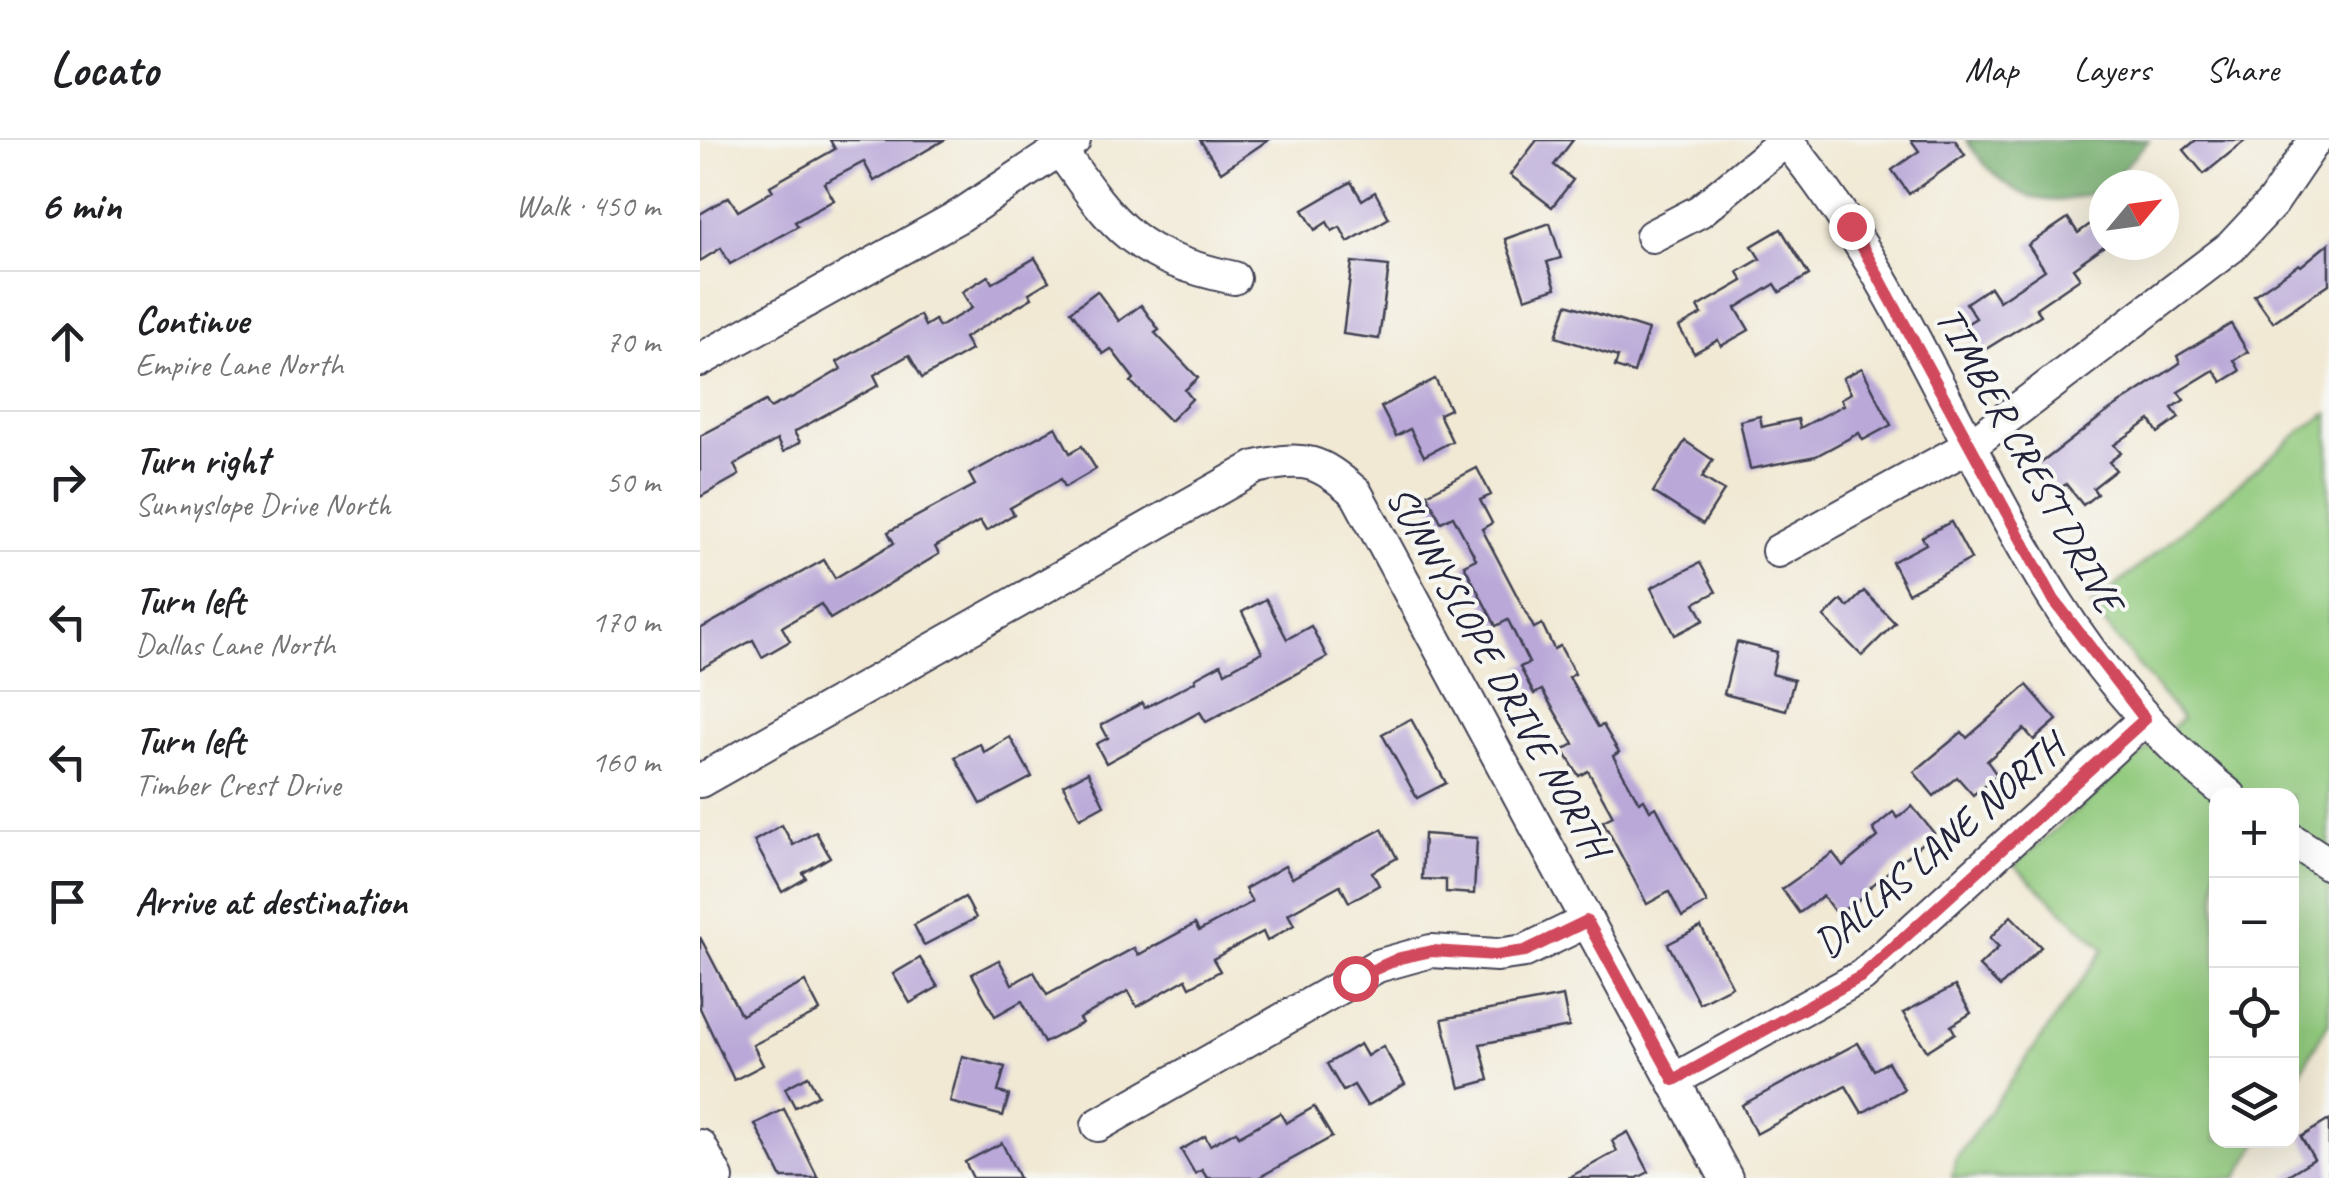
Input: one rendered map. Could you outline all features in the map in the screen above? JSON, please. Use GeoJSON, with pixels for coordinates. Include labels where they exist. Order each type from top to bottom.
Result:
{"type":"FeatureCollection","features":[{"type":"Feature","properties":{"kind":"street"},"geometry":{"type":"LineString","coordinates":[[1652,236],[1700,212],[1786,140]]}},
{"type":"Feature","properties":{"kind":"street","name":"TIMBER CREST DRIVE"},"geometry":{"type":"LineString","coordinates":[[1786,140],[1851,226],[2054,600],[2145,719],[2220,788]]}},
{"type":"Feature","properties":{"kind":"street"},"geometry":{"type":"LineString","coordinates":[[1778,551],[1971,445],[2230,248],[2273,202],[2306,149],[2316,140]]}},
{"type":"Feature","properties":{"kind":"street"},"geometry":{"type":"LineString","coordinates":[[700,360],[961,215],[1067,145],[1121,229],[1154,254],[1192,269],[1234,278]]}},
{"type":"Feature","properties":{"kind":"street","name":"SUNNYSLOPE DRIVE NORTH"},"geometry":{"type":"LineString","coordinates":[[700,781],[1256,467],[1306,460],[1329,469],[1356,494],[1726,1178]]}},
{"type":"Feature","properties":{"kind":"street","name":"DALLAS LANE NORTH"},"geometry":{"type":"LineString","coordinates":[[1674,1080],[1862,976],[2145,719]]}},
{"type":"Feature","properties":{"kind":"street"},"geometry":{"type":"LineString","coordinates":[[2299,845],[2329,864]]}},
{"type":"Feature","properties":{"kind":"street"},"geometry":{"type":"LineString","coordinates":[[1098,1125],[1378,966],[1432,951],[1497,955],[1525,951],[1587,921]]}},
{"type":"Feature","properties":{"kind":"street"},"geometry":{"type":"LineString","coordinates":[[700,1146],[717,1178]]}},
{"type":"Feature","properties":{"kind":"green space"},"geometry":{"type":"Polygon","coordinates":[[[1966,140],[2149,140],[2122,170],[2089,170],[2089,194],[2069,199],[2048,200],[2020,192],[1985,164],[1966,140]]]}},
{"type":"Feature","properties":{"kind":"green space"},"geometry":{"type":"Polygon","coordinates":[[[2329,413],[2329,1022],[2299,1074],[2299,788],[2209,788],[2209,1148],[2255,1148],[2237,1178],[1952,1178],[1955,1160],[2104,949],[2014,865],[2182,719],[2091,607],[2305,428],[2329,413]]]}},
{"type":"Feature","properties":{"kind":"building"},"geometry":{"type":"Polygon","coordinates":[[[830,140],[944,140],[874,181],[864,162],[824,183],[834,200],[795,222],[798,226],[730,264],[721,248],[700,261],[700,214],[729,197],[738,211],[773,191],[770,186],[835,149],[830,140]]]}},
{"type":"Feature","properties":{"kind":"building"},"geometry":{"type":"Polygon","coordinates":[[[1200,140],[1268,140],[1221,172],[1200,140]]]}},
{"type":"Feature","properties":{"kind":"building"},"geometry":{"type":"Polygon","coordinates":[[[1537,140],[1573,140],[1554,165],[1573,180],[1552,207],[1510,175],[1537,140]]]}},
{"type":"Feature","properties":{"kind":"building"},"geometry":{"type":"Polygon","coordinates":[[[1911,140],[1955,140],[1965,155],[1909,194],[1892,170],[1919,151],[1911,140]]]}},
{"type":"Feature","properties":{"kind":"building"},"geometry":{"type":"Polygon","coordinates":[[[2196,140],[2246,140],[2204,174],[2184,150],[2196,140]]]}},
{"type":"Feature","properties":{"kind":"building"},"geometry":{"type":"Polygon","coordinates":[[[1351,182],[1362,200],[1375,192],[1389,218],[1348,242],[1340,227],[1332,231],[1327,222],[1315,230],[1303,210],[1351,182]]]}},
{"type":"Feature","properties":{"kind":"building"},"geometry":{"type":"Polygon","coordinates":[[[2068,218],[2078,233],[2089,225],[2089,257],[2073,268],[2080,278],[2036,308],[2041,315],[1981,352],[1963,326],[1976,318],[1966,303],[1990,287],[1999,301],[2045,270],[2028,245],[2068,218]]]}},
{"type":"Feature","properties":{"kind":"building"},"geometry":{"type":"Polygon","coordinates":[[[1550,223],[1561,258],[1547,262],[1556,288],[1525,298],[1505,239],[1550,223]]]}},
{"type":"Feature","properties":{"kind":"building"},"geometry":{"type":"Polygon","coordinates":[[[1781,229],[1809,275],[1780,292],[1775,284],[1736,308],[1749,330],[1721,346],[1718,340],[1694,353],[1679,327],[1702,314],[1698,307],[1743,281],[1738,272],[1760,259],[1752,246],[1781,229]]]}},
{"type":"Feature","properties":{"kind":"building"},"geometry":{"type":"Polygon","coordinates":[[[2329,243],[2329,284],[2273,322],[2254,295],[2329,243]]]}},
{"type":"Feature","properties":{"kind":"building"},"geometry":{"type":"Polygon","coordinates":[[[1035,258],[1049,281],[1029,293],[1032,298],[964,338],[971,350],[922,378],[909,355],[874,375],[879,385],[794,432],[800,442],[783,452],[777,440],[734,465],[739,475],[700,497],[700,436],[766,401],[770,408],[795,396],[841,369],[837,362],[920,315],[925,326],[935,320],[939,327],[972,308],[962,292],[988,276],[992,283],[1035,258]]]}},
{"type":"Feature","properties":{"kind":"building"},"geometry":{"type":"Polygon","coordinates":[[[1352,262],[1389,266],[1379,339],[1343,334],[1352,262]]]}},
{"type":"Feature","properties":{"kind":"building"},"geometry":{"type":"Polygon","coordinates":[[[1097,291],[1119,321],[1141,305],[1159,330],[1155,333],[1198,378],[1185,390],[1192,399],[1170,421],[1131,382],[1134,379],[1111,349],[1103,354],[1071,311],[1097,291]]]}},
{"type":"Feature","properties":{"kind":"building"},"geometry":{"type":"Polygon","coordinates":[[[1567,304],[1648,330],[1634,373],[1615,367],[1618,357],[1556,337],[1567,304]]]}},
{"type":"Feature","properties":{"kind":"building"},"geometry":{"type":"Polygon","coordinates":[[[2231,324],[2248,352],[2234,360],[2240,371],[2222,382],[2214,370],[2178,392],[2184,400],[2172,408],[2179,418],[2158,433],[2150,420],[2114,445],[2121,453],[2109,462],[2116,470],[2093,488],[2097,494],[2083,505],[2066,484],[2056,492],[2036,467],[2180,363],[2177,356],[2231,324]]]}},
{"type":"Feature","properties":{"kind":"building"},"geometry":{"type":"Polygon","coordinates":[[[1862,368],[1891,425],[1863,440],[1859,433],[1816,456],[1750,469],[1740,421],[1760,416],[1762,427],[1798,419],[1800,428],[1844,405],[1841,399],[1851,393],[1843,378],[1862,368]]]}},
{"type":"Feature","properties":{"kind":"building"},"geometry":{"type":"Polygon","coordinates":[[[1435,379],[1450,409],[1439,414],[1452,441],[1424,456],[1410,429],[1396,436],[1381,407],[1435,379]]]}},
{"type":"Feature","properties":{"kind":"building"},"geometry":{"type":"Polygon","coordinates":[[[1056,427],[1070,453],[1082,446],[1096,469],[1065,487],[1061,479],[1010,508],[1014,514],[986,531],[980,521],[935,547],[939,554],[830,619],[821,604],[782,627],[790,641],[762,657],[753,640],[700,669],[700,629],[824,560],[835,578],[894,543],[888,532],[975,485],[969,474],[1056,427]]]}},
{"type":"Feature","properties":{"kind":"building"},"geometry":{"type":"Polygon","coordinates":[[[1685,441],[1713,460],[1702,477],[1724,491],[1703,524],[1653,492],[1685,441]]]}},
{"type":"Feature","properties":{"kind":"building"},"geometry":{"type":"Polygon","coordinates":[[[1477,468],[1491,495],[1480,500],[1492,523],[1482,529],[1534,628],[1542,624],[1554,649],[1560,646],[1575,674],[1569,677],[1598,727],[1603,725],[1619,752],[1613,756],[1639,802],[1644,799],[1650,810],[1656,807],[1707,903],[1682,917],[1669,892],[1647,904],[1603,821],[1613,816],[1588,771],[1579,776],[1563,750],[1574,744],[1542,690],[1534,694],[1520,667],[1529,663],[1508,620],[1496,626],[1464,565],[1476,559],[1453,516],[1441,522],[1427,494],[1477,468]]]}},
{"type":"Feature","properties":{"kind":"building"},"geometry":{"type":"Polygon","coordinates":[[[1951,522],[1971,559],[1908,593],[1892,562],[1926,544],[1922,537],[1951,522]]]}},
{"type":"Feature","properties":{"kind":"building"},"geometry":{"type":"Polygon","coordinates":[[[1700,563],[1716,592],[1695,603],[1704,620],[1675,635],[1651,588],[1700,563]]]}},
{"type":"Feature","properties":{"kind":"building"},"geometry":{"type":"Polygon","coordinates":[[[1864,591],[1895,623],[1862,656],[1824,617],[1841,600],[1848,607],[1864,591]]]}},
{"type":"Feature","properties":{"kind":"building"},"geometry":{"type":"Polygon","coordinates":[[[1266,599],[1287,639],[1311,626],[1327,657],[1206,722],[1200,712],[1106,763],[1096,744],[1108,738],[1101,725],[1142,703],[1144,708],[1221,664],[1225,672],[1262,652],[1242,612],[1266,599]]]}},
{"type":"Feature","properties":{"kind":"building"},"geometry":{"type":"Polygon","coordinates":[[[1737,642],[1777,652],[1772,674],[1794,680],[1786,710],[1724,694],[1737,642]]]}},
{"type":"Feature","properties":{"kind":"building"},"geometry":{"type":"Polygon","coordinates":[[[2027,685],[2057,720],[2034,740],[2024,729],[1987,761],[1997,775],[1973,795],[1957,777],[1934,796],[1914,772],[1962,732],[1967,738],[2027,685]]]}},
{"type":"Feature","properties":{"kind":"building"},"geometry":{"type":"Polygon","coordinates":[[[1411,719],[1446,783],[1417,798],[1382,734],[1411,719]]]}},
{"type":"Feature","properties":{"kind":"building"},"geometry":{"type":"Polygon","coordinates":[[[1010,737],[1032,777],[981,804],[955,757],[980,744],[984,752],[1010,737]]]}},
{"type":"Feature","properties":{"kind":"building"},"geometry":{"type":"Polygon","coordinates":[[[1088,772],[1104,805],[1080,818],[1063,785],[1088,772]]]}},
{"type":"Feature","properties":{"kind":"building"},"geometry":{"type":"Polygon","coordinates":[[[1912,806],[1934,833],[1837,915],[1823,896],[1799,913],[1782,889],[1833,853],[1843,866],[1878,837],[1873,829],[1893,812],[1898,818],[1912,806]]]}},
{"type":"Feature","properties":{"kind":"building"},"geometry":{"type":"Polygon","coordinates":[[[782,825],[793,845],[816,832],[830,857],[782,892],[754,841],[782,825]]]}},
{"type":"Feature","properties":{"kind":"building"},"geometry":{"type":"Polygon","coordinates":[[[1382,829],[1397,858],[1372,872],[1379,885],[1349,902],[1340,885],[1288,914],[1294,925],[1267,941],[1263,932],[1213,959],[1220,971],[1190,987],[1186,979],[1137,1007],[1128,991],[1044,1043],[1022,1001],[995,1016],[972,974],[999,960],[1012,984],[1034,972],[1047,995],[1134,948],[1138,955],[1195,924],[1199,931],[1252,902],[1245,889],[1285,866],[1292,878],[1382,829]]]}},
{"type":"Feature","properties":{"kind":"building"},"geometry":{"type":"Polygon","coordinates":[[[1424,834],[1477,838],[1474,894],[1446,892],[1446,880],[1422,879],[1424,834]]]}},
{"type":"Feature","properties":{"kind":"building"},"geometry":{"type":"Polygon","coordinates":[[[965,897],[976,918],[924,945],[914,925],[965,897]]]}},
{"type":"Feature","properties":{"kind":"building"},"geometry":{"type":"Polygon","coordinates":[[[2011,916],[2041,947],[2000,987],[1979,966],[1999,947],[1990,938],[2011,916]]]}},
{"type":"Feature","properties":{"kind":"building"},"geometry":{"type":"Polygon","coordinates":[[[1701,927],[1732,986],[1699,1003],[1668,944],[1701,927]]]}},
{"type":"Feature","properties":{"kind":"building"},"geometry":{"type":"Polygon","coordinates":[[[700,937],[741,1015],[805,982],[820,1011],[753,1045],[763,1065],[734,1080],[700,1008],[700,937]]]}},
{"type":"Feature","properties":{"kind":"building"},"geometry":{"type":"Polygon","coordinates":[[[920,958],[938,987],[910,1003],[893,974],[920,958]]]}},
{"type":"Feature","properties":{"kind":"building"},"geometry":{"type":"Polygon","coordinates":[[[1955,986],[1971,1013],[1951,1026],[1955,1033],[1927,1051],[1903,1013],[1955,986]]]}},
{"type":"Feature","properties":{"kind":"building"},"geometry":{"type":"Polygon","coordinates":[[[1563,996],[1569,1027],[1480,1044],[1489,1080],[1460,1088],[1442,1019],[1563,996]]]}},
{"type":"Feature","properties":{"kind":"building"},"geometry":{"type":"Polygon","coordinates":[[[1858,1043],[1874,1070],[1888,1062],[1904,1089],[1862,1113],[1846,1086],[1756,1134],[1742,1105],[1858,1043]]]}},
{"type":"Feature","properties":{"kind":"building"},"geometry":{"type":"Polygon","coordinates":[[[1360,1044],[1367,1056],[1383,1046],[1405,1084],[1367,1106],[1354,1085],[1343,1091],[1327,1064],[1360,1044]]]}},
{"type":"Feature","properties":{"kind":"building"},"geometry":{"type":"Polygon","coordinates":[[[962,1056],[1005,1067],[998,1092],[1009,1095],[1003,1116],[950,1102],[962,1056]]]}},
{"type":"Feature","properties":{"kind":"building"},"geometry":{"type":"Polygon","coordinates":[[[808,1076],[818,1095],[795,1107],[785,1088],[808,1076]]]}},
{"type":"Feature","properties":{"kind":"building"},"geometry":{"type":"Polygon","coordinates":[[[1314,1107],[1332,1137],[1258,1178],[1207,1178],[1202,1170],[1195,1174],[1181,1150],[1205,1136],[1210,1145],[1236,1131],[1239,1136],[1280,1113],[1286,1123],[1314,1107]]]}},
{"type":"Feature","properties":{"kind":"building"},"geometry":{"type":"Polygon","coordinates":[[[784,1109],[818,1178],[782,1178],[755,1124],[784,1109]]]}},
{"type":"Feature","properties":{"kind":"building"},"geometry":{"type":"Polygon","coordinates":[[[2329,1120],[2329,1178],[2283,1178],[2314,1159],[2301,1137],[2329,1120]]]}},
{"type":"Feature","properties":{"kind":"building"},"geometry":{"type":"Polygon","coordinates":[[[1628,1132],[1649,1172],[1637,1178],[1568,1178],[1617,1151],[1612,1141],[1628,1132]]]}},
{"type":"Feature","properties":{"kind":"building"},"geometry":{"type":"Polygon","coordinates":[[[1002,1143],[1019,1178],[973,1178],[965,1162],[1002,1143]]]}},
{"type":"Feature","properties":{"kind":"route"},"geometry":{"type":"LineString","coordinates":[[1355,978],[1400,958],[1432,951],[1497,955],[1525,951],[1587,921],[1674,1080],[1862,976],[2145,719],[2054,600],[1851,226]]}}]}
